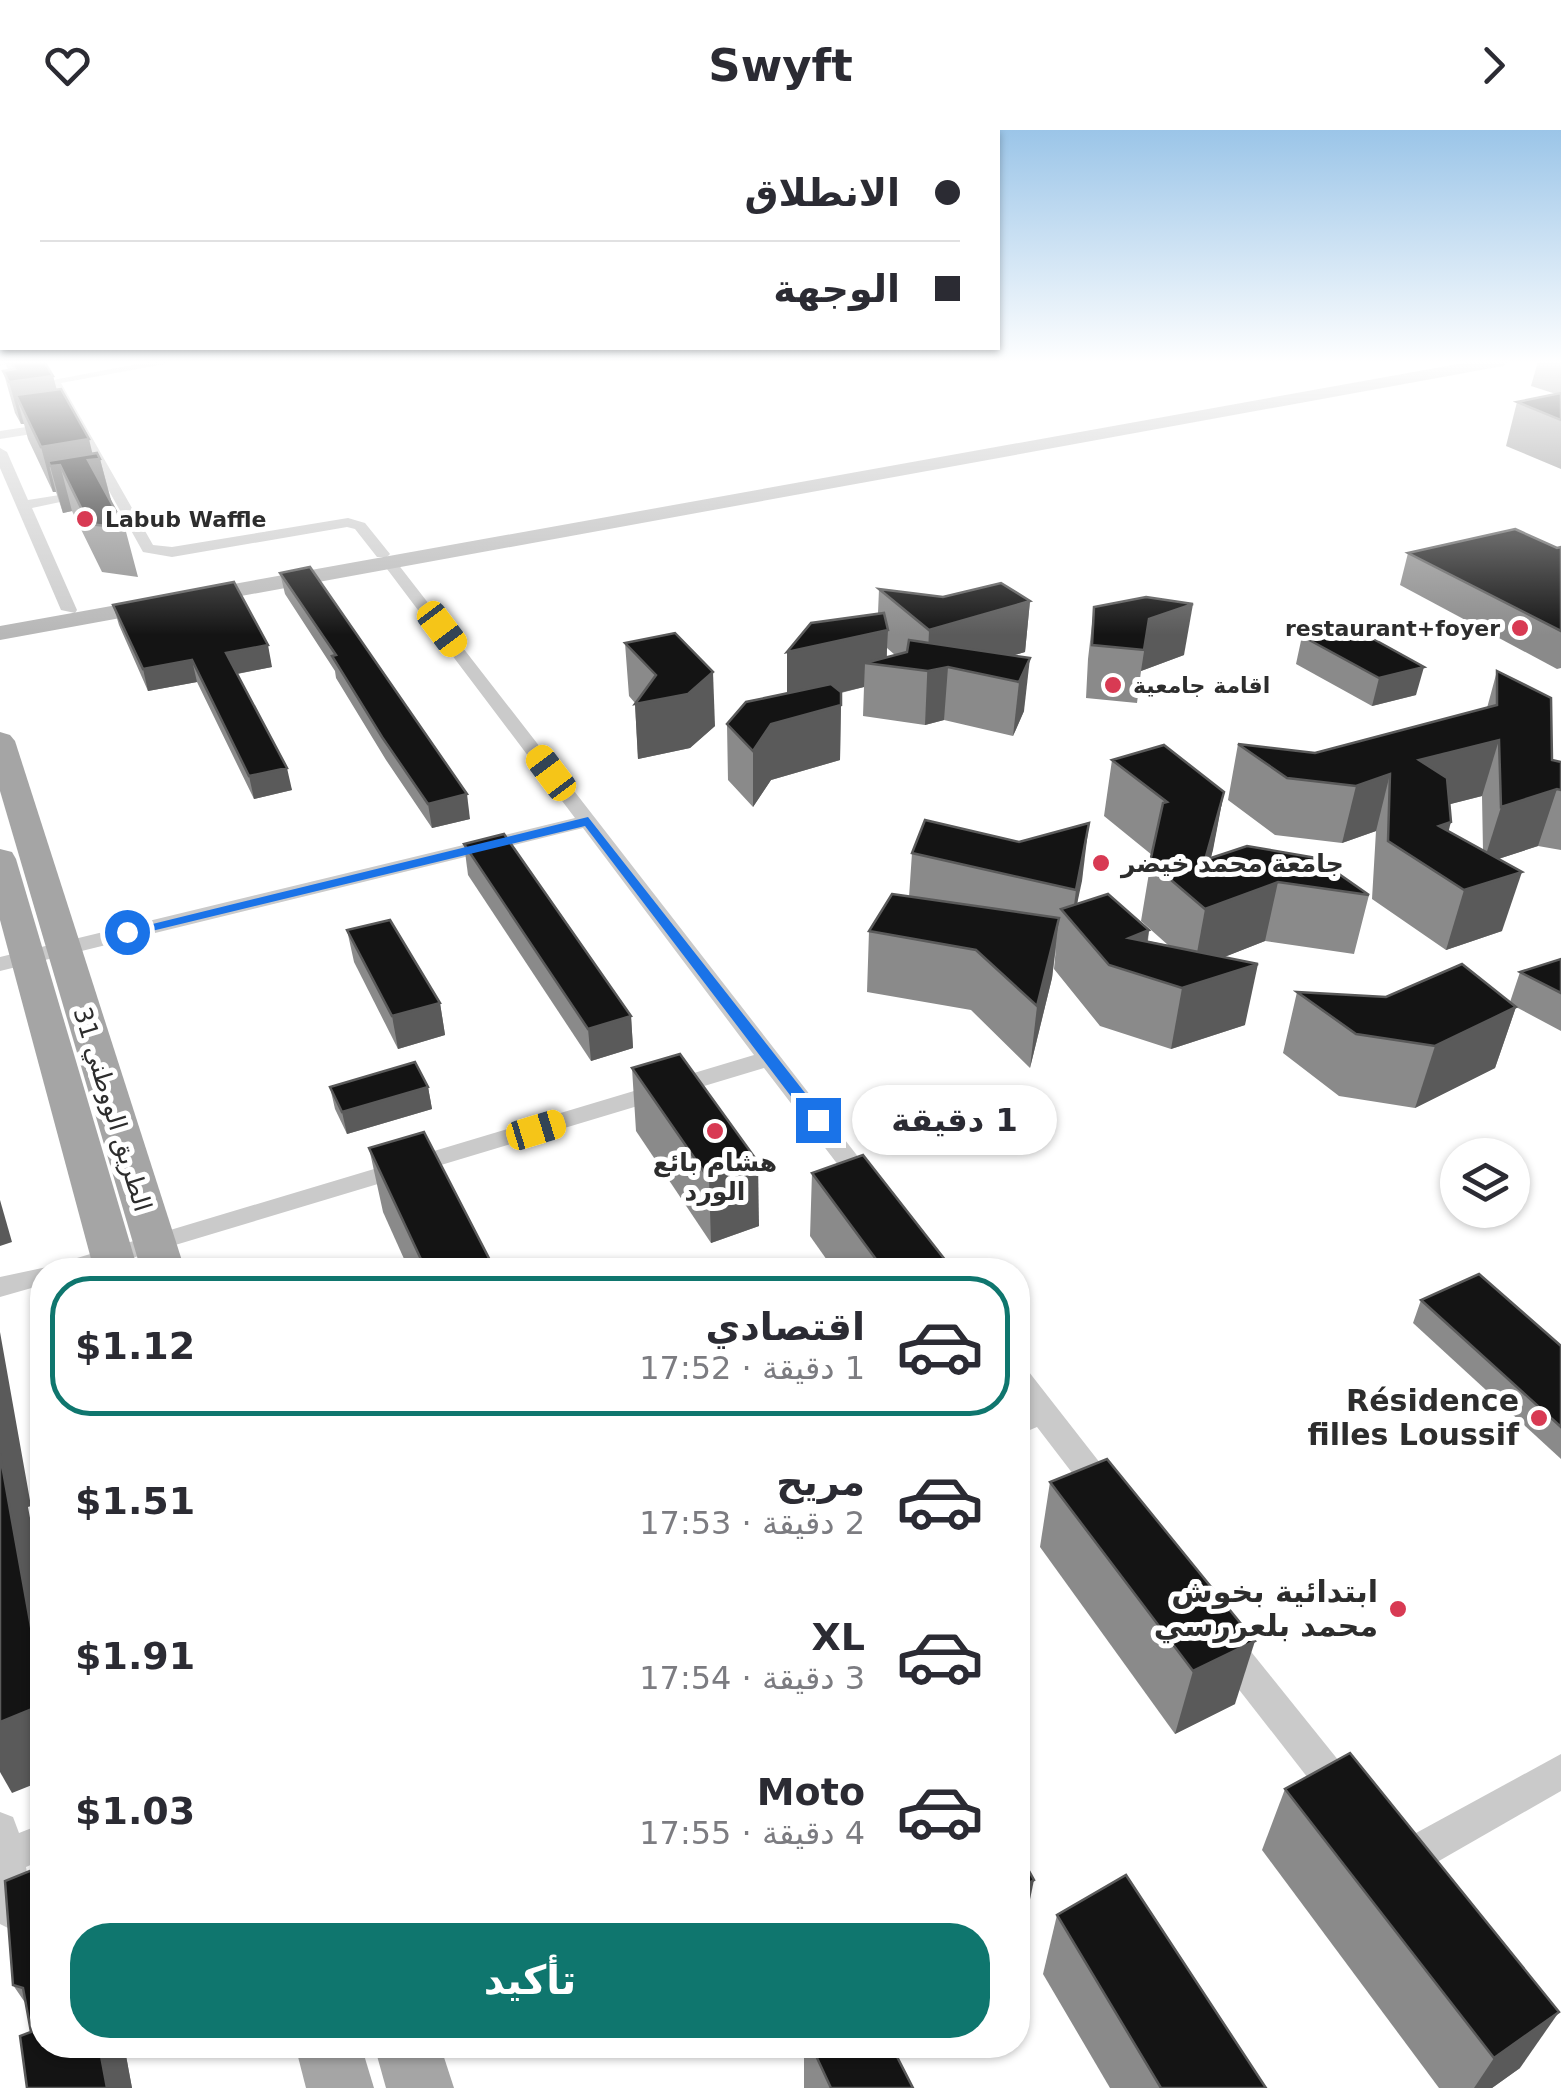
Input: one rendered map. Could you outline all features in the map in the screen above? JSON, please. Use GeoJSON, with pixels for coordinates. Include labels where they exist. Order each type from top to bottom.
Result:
{"type":"FeatureCollection","features":[{"type":"Feature","properties":{"kind":"main road"},"geometry":{"type":"LineString","coordinates":[[0,632],[958,452]]}},
{"type":"Feature","properties":{"kind":"main road"},"geometry":{"type":"LineString","coordinates":[[0,623],[984,452]]}},
{"type":"Feature","properties":{"kind":"main road","name":"الطريق الووطني 31"},"geometry":{"type":"LineString","coordinates":[[0,741],[159,1255]]}},
{"type":"Feature","properties":{"kind":"main road"},"geometry":{"type":"LineString","coordinates":[[0,859],[12,960],[113,1258]]}},
{"type":"Feature","properties":{"kind":"main road"},"geometry":{"type":"LineString","coordinates":[[332,2058],[340,2088]]}},
{"type":"Feature","properties":{"kind":"main road"},"geometry":{"type":"LineString","coordinates":[[410,2058],[420,2088]]}},
{"type":"Feature","properties":{"kind":"street"},"geometry":{"type":"LineString","coordinates":[[0,452],[69,610]]}},
{"type":"Feature","properties":{"kind":"street"},"geometry":{"type":"LineString","coordinates":[[92,452],[148,549],[155,552],[348,522],[360,526],[878,1199]]}},
{"type":"Feature","properties":{"kind":"street"},"geometry":{"type":"LineString","coordinates":[[22,505],[114,490]]}},
{"type":"Feature","properties":{"kind":"street"},"geometry":{"type":"LineString","coordinates":[[12,960],[588,821]]}},
{"type":"Feature","properties":{"kind":"street"},"geometry":{"type":"LineString","coordinates":[[159,1255],[536,1130],[770,1058]]}},
{"type":"Feature","properties":{"kind":"street"},"geometry":{"type":"LineString","coordinates":[[0,1287],[30,1278]]}},
{"type":"Feature","properties":{"kind":"street"},"geometry":{"type":"LineString","coordinates":[[1030,1418],[1125,1517]]}},
{"type":"Feature","properties":{"kind":"street"},"geometry":{"type":"LineString","coordinates":[[1207,1622],[1397,1865],[1561,1771]]}},
{"type":"Feature","properties":{"kind":"street"},"geometry":{"type":"LineString","coordinates":[[21,1955],[1,1849],[30,1844]]}},
{"type":"Feature","properties":{"kind":"building"},"geometry":{"type":"Polygon","coordinates":[[[97,453],[100,459],[88,460],[125,528],[89,524],[60,465],[50,466],[48,461],[97,453]]]}},
{"type":"Feature","properties":{"kind":"building"},"geometry":{"type":"Polygon","coordinates":[[[1515,529],[1561,547],[1561,631],[1408,553],[1515,529]]]}},
{"type":"Feature","properties":{"kind":"building"},"geometry":{"type":"Polygon","coordinates":[[[310,567],[467,794],[428,804],[280,573],[310,567]]]}},
{"type":"Feature","properties":{"kind":"building"},"geometry":{"type":"Polygon","coordinates":[[[234,582],[268,645],[226,653],[287,768],[249,776],[192,660],[143,669],[113,605],[234,582]]]}},
{"type":"Feature","properties":{"kind":"building"},"geometry":{"type":"Polygon","coordinates":[[[1001,583],[1030,601],[929,630],[879,589],[943,597],[1001,583]]]}},
{"type":"Feature","properties":{"kind":"building"},"geometry":{"type":"Polygon","coordinates":[[[1146,597],[1193,604],[1149,619],[1144,650],[1092,645],[1094,607],[1146,597]]]}},
{"type":"Feature","properties":{"kind":"building"},"geometry":{"type":"Polygon","coordinates":[[[884,613],[888,630],[787,652],[811,623],[884,613]]]}},
{"type":"Feature","properties":{"kind":"building"},"geometry":{"type":"Polygon","coordinates":[[[1348,625],[1424,667],[1379,678],[1302,636],[1348,625]]]}},
{"type":"Feature","properties":{"kind":"building"},"geometry":{"type":"Polygon","coordinates":[[[675,633],[713,672],[688,694],[635,704],[656,675],[625,643],[675,633]]]}},
{"type":"Feature","properties":{"kind":"building"},"geometry":{"type":"Polygon","coordinates":[[[909,640],[1030,658],[1019,682],[948,667],[928,671],[865,663],[907,652],[909,640]]]}},
{"type":"Feature","properties":{"kind":"building"},"geometry":{"type":"Polygon","coordinates":[[[1497,671],[1551,698],[1552,760],[1561,762],[1561,790],[1501,807],[1499,740],[1419,760],[1447,778],[1451,822],[1439,826],[1522,872],[1464,890],[1388,841],[1390,774],[1356,786],[1287,778],[1238,744],[1315,753],[1497,705],[1497,671]]]}},
{"type":"Feature","properties":{"kind":"building"},"geometry":{"type":"Polygon","coordinates":[[[831,684],[841,692],[841,705],[771,724],[753,751],[727,724],[746,702],[831,684]]]}},
{"type":"Feature","properties":{"kind":"building"},"geometry":{"type":"Polygon","coordinates":[[[1164,745],[1224,792],[1205,860],[1247,846],[1316,858],[1369,895],[1278,882],[1205,909],[1150,862],[1163,803],[1167,802],[1112,760],[1164,745]]]}},
{"type":"Feature","properties":{"kind":"building"},"geometry":{"type":"Polygon","coordinates":[[[925,820],[1019,842],[1089,823],[1076,890],[912,853],[925,820]]]}},
{"type":"Feature","properties":{"kind":"building"},"geometry":{"type":"Polygon","coordinates":[[[504,834],[631,1016],[588,1029],[464,844],[504,834]]]}},
{"type":"Feature","properties":{"kind":"building"},"geometry":{"type":"Polygon","coordinates":[[[892,894],[1059,918],[1037,1006],[976,950],[869,931],[892,894]]]}},
{"type":"Feature","properties":{"kind":"building"},"geometry":{"type":"Polygon","coordinates":[[[1108,894],[1149,930],[1129,938],[1258,964],[1182,988],[1109,965],[1061,909],[1108,894]]]}},
{"type":"Feature","properties":{"kind":"building"},"geometry":{"type":"Polygon","coordinates":[[[390,920],[440,1003],[392,1016],[347,930],[390,920]]]}},
{"type":"Feature","properties":{"kind":"building"},"geometry":{"type":"Polygon","coordinates":[[[1561,959],[1561,993],[1520,972],[1561,959]]]}},
{"type":"Feature","properties":{"kind":"building"},"geometry":{"type":"Polygon","coordinates":[[[1462,964],[1516,1007],[1435,1046],[1356,1034],[1297,992],[1386,997],[1462,964]]]}},
{"type":"Feature","properties":{"kind":"building"},"geometry":{"type":"Polygon","coordinates":[[[680,1054],[758,1162],[709,1179],[632,1068],[680,1054]]]}},
{"type":"Feature","properties":{"kind":"building"},"geometry":{"type":"Polygon","coordinates":[[[415,1062],[428,1087],[342,1112],[330,1087],[415,1062]]]}},
{"type":"Feature","properties":{"kind":"building"},"geometry":{"type":"Polygon","coordinates":[[[424,1132],[489,1258],[420,1258],[369,1148],[424,1132]]]}},
{"type":"Feature","properties":{"kind":"building"},"geometry":{"type":"Polygon","coordinates":[[[863,1155],[944,1258],[875,1258],[812,1173],[863,1155]]]}},
{"type":"Feature","properties":{"kind":"building"},"geometry":{"type":"Polygon","coordinates":[[[1479,1274],[1561,1346],[1561,1427],[1421,1300],[1479,1274]]]}},
{"type":"Feature","properties":{"kind":"building"},"geometry":{"type":"Polygon","coordinates":[[[0,1454],[30,1621],[30,1710],[0,1722],[0,1454]]]}},
{"type":"Feature","properties":{"kind":"building"},"geometry":{"type":"Polygon","coordinates":[[[1107,1459],[1255,1641],[1193,1671],[1050,1482],[1107,1459]]]}},
{"type":"Feature","properties":{"kind":"building"},"geometry":{"type":"Polygon","coordinates":[[[1350,1753],[1559,2012],[1494,2058],[1285,1789],[1350,1753]]]}},
{"type":"Feature","properties":{"kind":"building"},"geometry":{"type":"Polygon","coordinates":[[[30,1871],[30,2026],[23,1988],[13,1985],[5,1881],[30,1871]]]}},
{"type":"Feature","properties":{"kind":"building"},"geometry":{"type":"Polygon","coordinates":[[[1126,1875],[1266,2088],[1161,2088],[1057,1915],[1126,1875]]]}},
{"type":"Feature","properties":{"kind":"building"},"geometry":{"type":"Polygon","coordinates":[[[30,2032],[30,2058],[101,2058],[107,2088],[27,2088],[20,2036],[30,2032]]]}},
{"type":"Feature","properties":{"kind":"building"},"geometry":{"type":"Polygon","coordinates":[[[817,2058],[898,2058],[913,2088],[831,2088],[817,2058]]]}},
{"type":"Feature","properties":{"kind":"place","name":"Labub Waffle"},"geometry":{"type":"Point","coordinates":[85,519]}},
{"type":"Feature","properties":{"kind":"place","name":"restaurant+foyer"},"geometry":{"type":"Point","coordinates":[1520,628]}},
{"type":"Feature","properties":{"kind":"place","name":"اقامة جامعية"},"geometry":{"type":"Point","coordinates":[1113,685]}},
{"type":"Feature","properties":{"kind":"place","name":"جامعة محمد خيضر"},"geometry":{"type":"Point","coordinates":[1101,863]}},
{"type":"Feature","properties":{"kind":"place","name":"هشام بائع الورد"},"geometry":{"type":"Point","coordinates":[715,1131]}},
{"type":"Feature","properties":{"kind":"place","name":"Résidence filles Loussif"},"geometry":{"type":"Point","coordinates":[1539,1418]}},
{"type":"Feature","properties":{"kind":"place","name":"ابتدائية بخوش محمد بلعررسي"},"geometry":{"type":"Point","coordinates":[1398,1609]}},
{"type":"Feature","properties":{"kind":"route"},"geometry":{"type":"LineString","coordinates":[[127,932],[588,821],[818,1120]]}}]}
